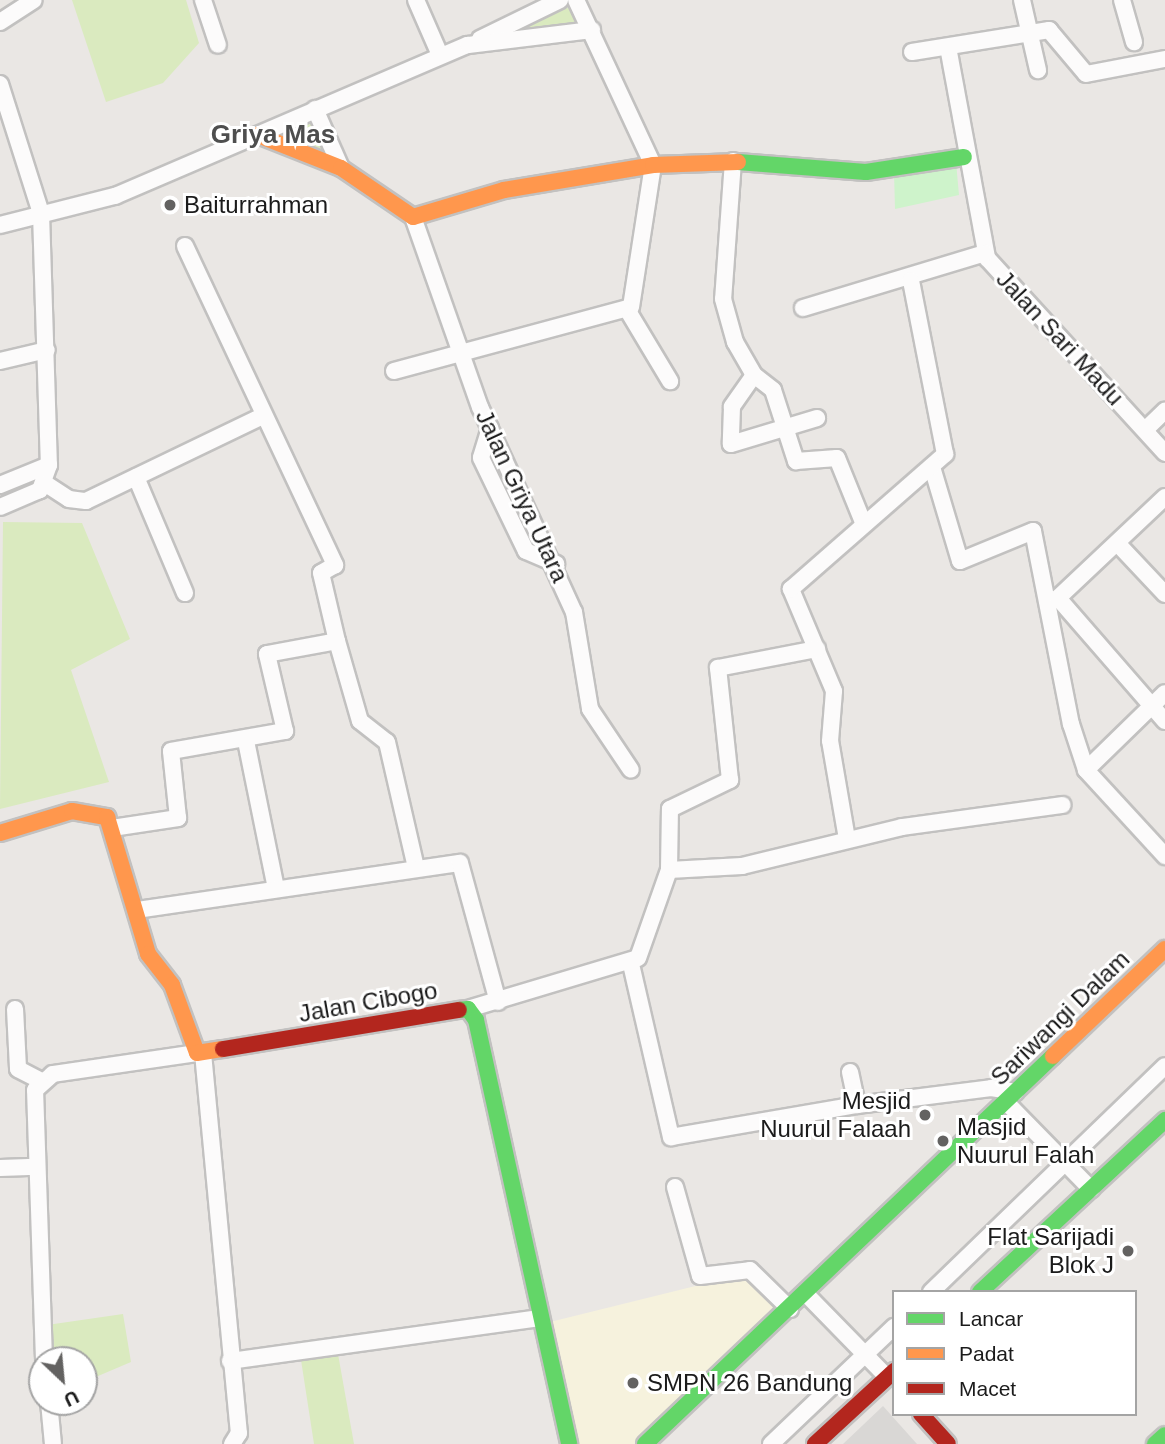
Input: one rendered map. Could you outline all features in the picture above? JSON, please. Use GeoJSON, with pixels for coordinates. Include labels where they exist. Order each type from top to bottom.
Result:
{"type":"FeatureCollection","features":[{"type":"Feature","properties":{"kind":"street"},"geometry":{"type":"LineString","coordinates":[[0,22],[34,0]]}},
{"type":"Feature","properties":{"kind":"street"},"geometry":{"type":"LineString","coordinates":[[203,0],[218,45]]}},
{"type":"Feature","properties":{"kind":"street"},"geometry":{"type":"LineString","coordinates":[[416,0],[440,55]]}},
{"type":"Feature","properties":{"kind":"street"},"geometry":{"type":"LineString","coordinates":[[0,225],[115,196],[468,45],[560,0]]}},
{"type":"Feature","properties":{"kind":"street"},"geometry":{"type":"LineString","coordinates":[[576,0],[653,165],[628,311],[670,381]]}},
{"type":"Feature","properties":{"kind":"street"},"geometry":{"type":"LineString","coordinates":[[1022,0],[1038,70]]}},
{"type":"Feature","properties":{"kind":"street"},"geometry":{"type":"LineString","coordinates":[[1122,0],[1134,42]]}},
{"type":"Feature","properties":{"kind":"street"},"geometry":{"type":"LineString","coordinates":[[468,45],[592,30]]}},
{"type":"Feature","properties":{"kind":"street"},"geometry":{"type":"LineString","coordinates":[[912,52],[1030,32],[1056,33],[1086,74],[1165,59]]}},
{"type":"Feature","properties":{"kind":"street","name":"Jalan Sari Madu"},"geometry":{"type":"LineString","coordinates":[[948,47],[964,157],[985,253],[1165,453]]}},
{"type":"Feature","properties":{"kind":"street"},"geometry":{"type":"LineString","coordinates":[[0,84],[41,213],[47,350],[49,465],[46,484]]}},
{"type":"Feature","properties":{"kind":"street"},"geometry":{"type":"LineString","coordinates":[[315,109],[341,168]]}},
{"type":"Feature","properties":{"kind":"street"},"geometry":{"type":"LineString","coordinates":[[258,135],[341,168],[413,217],[505,190],[653,165],[733,162],[866,172],[964,157]]}},
{"type":"Feature","properties":{"kind":"street"},"geometry":{"type":"LineString","coordinates":[[733,162],[723,299],[754,375],[773,390],[799,464],[837,458],[863,522]]}},
{"type":"Feature","properties":{"kind":"street","name":"Jalan Griya Utara"},"geometry":{"type":"LineString","coordinates":[[413,217],[490,428],[556,564],[573,612],[590,709],[631,770]]}},
{"type":"Feature","properties":{"kind":"street"},"geometry":{"type":"LineString","coordinates":[[185,246],[335,565],[321,573],[337,641],[360,720],[387,742],[416,868]]}},
{"type":"Feature","properties":{"kind":"street"},"geometry":{"type":"LineString","coordinates":[[803,309],[911,279],[985,253]]}},
{"type":"Feature","properties":{"kind":"street"},"geometry":{"type":"LineString","coordinates":[[847,839],[830,741],[834,691],[793,598],[793,583],[932,467],[947,444],[911,279]]}},
{"type":"Feature","properties":{"kind":"street"},"geometry":{"type":"LineString","coordinates":[[394,371],[461,350],[628,311]]}},
{"type":"Feature","properties":{"kind":"street"},"geometry":{"type":"LineString","coordinates":[[0,361],[47,350]]}},
{"type":"Feature","properties":{"kind":"street"},"geometry":{"type":"LineString","coordinates":[[754,375],[732,407],[731,444],[817,418]]}},
{"type":"Feature","properties":{"kind":"street"},"geometry":{"type":"LineString","coordinates":[[1145,430],[1165,411]]}},
{"type":"Feature","properties":{"kind":"street"},"geometry":{"type":"LineString","coordinates":[[46,484],[69,499],[86,501],[263,416]]}},
{"type":"Feature","properties":{"kind":"street"},"geometry":{"type":"LineString","coordinates":[[0,485],[49,465]]}},
{"type":"Feature","properties":{"kind":"street"},"geometry":{"type":"LineString","coordinates":[[932,467],[960,561],[1033,531],[1071,724],[1086,770],[1165,856]]}},
{"type":"Feature","properties":{"kind":"street"},"geometry":{"type":"LineString","coordinates":[[136,477],[185,593]]}},
{"type":"Feature","properties":{"kind":"street"},"geometry":{"type":"LineString","coordinates":[[0,507],[46,484]]}},
{"type":"Feature","properties":{"kind":"street"},"geometry":{"type":"LineString","coordinates":[[1165,497],[1058,598],[1165,722]]}},
{"type":"Feature","properties":{"kind":"street"},"geometry":{"type":"LineString","coordinates":[[1117,542],[1165,594]]}},
{"type":"Feature","properties":{"kind":"street"},"geometry":{"type":"LineString","coordinates":[[112,828],[178,818],[167,758],[171,751],[246,741],[285,731],[267,654],[337,641]]}},
{"type":"Feature","properties":{"kind":"street"},"geometry":{"type":"LineString","coordinates":[[468,1009],[631,964],[647,940],[669,870],[670,809],[730,780],[718,668],[817,649]]}},
{"type":"Feature","properties":{"kind":"street"},"geometry":{"type":"LineString","coordinates":[[1086,770],[1165,694]]}},
{"type":"Feature","properties":{"kind":"street"},"geometry":{"type":"LineString","coordinates":[[246,741],[276,889]]}},
{"type":"Feature","properties":{"kind":"street"},"geometry":{"type":"LineString","coordinates":[[669,870],[741,866],[847,839],[1062,805]]}},
{"type":"Feature","properties":{"kind":"street"},"geometry":{"type":"LineString","coordinates":[[0,833],[72,811],[102,813],[112,828],[148,954],[172,985],[200,1053],[235,1438]]}},
{"type":"Feature","properties":{"kind":"street"},"geometry":{"type":"LineString","coordinates":[[137,910],[416,868],[463,866],[498,1002]]}},
{"type":"Feature","properties":{"kind":"street","name":"Sariwangi Dalam"},"geometry":{"type":"LineString","coordinates":[[645,1444],[806,1294],[1165,949]]}},
{"type":"Feature","properties":{"kind":"street"},"geometry":{"type":"LineString","coordinates":[[631,964],[671,1137],[857,1105],[991,1088],[1011,1097],[1091,1189]]}},
{"type":"Feature","properties":{"kind":"street"},"geometry":{"type":"LineString","coordinates":[[15,1009],[7,1038],[18,1069],[42,1081]]}},
{"type":"Feature","properties":{"kind":"street","name":"Jalan Cibogo"},"geometry":{"type":"LineString","coordinates":[[200,1053],[468,1009],[476,1020],[539,1318],[569,1444]]}},
{"type":"Feature","properties":{"kind":"street"},"geometry":{"type":"LineString","coordinates":[[43,1346],[33,1104],[42,1081],[52,1074],[200,1053]]}},
{"type":"Feature","properties":{"kind":"street"},"geometry":{"type":"LineString","coordinates":[[933,1290],[1165,1066]]}},
{"type":"Feature","properties":{"kind":"street"},"geometry":{"type":"LineString","coordinates":[[850,1072],[857,1105]]}},
{"type":"Feature","properties":{"kind":"street"},"geometry":{"type":"LineString","coordinates":[[981,1290],[1165,1121]]}},
{"type":"Feature","properties":{"kind":"street"},"geometry":{"type":"LineString","coordinates":[[0,1168],[36,1167]]}},
{"type":"Feature","properties":{"kind":"street"},"geometry":{"type":"LineString","coordinates":[[675,1187],[700,1276],[750,1270],[790,1309]]}},
{"type":"Feature","properties":{"kind":"street"},"geometry":{"type":"LineString","coordinates":[[806,1294],[891,1378],[815,1444]]}},
{"type":"Feature","properties":{"kind":"street"},"geometry":{"type":"LineString","coordinates":[[230,1362],[539,1318]]}},
{"type":"Feature","properties":{"kind":"street"},"geometry":{"type":"LineString","coordinates":[[771,1444],[892,1329]]}},
{"type":"Feature","properties":{"kind":"street"},"geometry":{"type":"LineString","coordinates":[[50,1416],[53,1444]]}},
{"type":"Feature","properties":{"kind":"street"},"geometry":{"type":"LineString","coordinates":[[923,1416],[948,1444]]}},
{"type":"Feature","properties":{"kind":"street"},"geometry":{"type":"LineString","coordinates":[[1155,1444],[1165,1435]]}},
{"type":"Feature","properties":{"kind":"shaded area","name":"SMPN 26 Bandung"},"geometry":{"type":"Polygon","coordinates":[[[748,1273],[782,1309],[636,1444],[578,1444],[550,1322],[748,1273]]]}},
{"type":"Feature","properties":{"kind":"shaded area"},"geometry":{"type":"Polygon","coordinates":[[[883,1406],[917,1444],[843,1444],[883,1406]]]}},
{"type":"Feature","properties":{"kind":"green space"},"geometry":{"type":"Polygon","coordinates":[[[72,0],[186,0],[199,43],[163,83],[106,102],[72,0]]]}},
{"type":"Feature","properties":{"kind":"green space"},"geometry":{"type":"Polygon","coordinates":[[[565,5],[578,19],[571,28],[505,32],[565,5]]]}},
{"type":"Feature","properties":{"kind":"green space"},"geometry":{"type":"Polygon","coordinates":[[[312,120],[328,155],[281,134],[312,120]]]}},
{"type":"Feature","properties":{"kind":"green space"},"geometry":{"type":"Polygon","coordinates":[[[956,162],[959,195],[895,209],[894,172],[956,162]]]}},
{"type":"Feature","properties":{"kind":"green space"},"geometry":{"type":"Polygon","coordinates":[[[495,450],[540,543],[531,548],[487,454],[495,450]]]}},
{"type":"Feature","properties":{"kind":"green space"},"geometry":{"type":"Polygon","coordinates":[[[3,522],[82,523],[130,639],[71,670],[109,782],[0,809],[3,522]]]}},
{"type":"Feature","properties":{"kind":"green space"},"geometry":{"type":"Polygon","coordinates":[[[123,1314],[131,1362],[98,1376],[98,1346],[49,1346],[47,1325],[123,1314]]]}},
{"type":"Feature","properties":{"kind":"green space"},"geometry":{"type":"Polygon","coordinates":[[[338,1354],[354,1444],[314,1444],[301,1360],[338,1354]]]}},
{"type":"Feature","properties":{"kind":"traffic: fast"},"geometry":{"type":"LineString","coordinates":[[738,162],[866,172],[964,157]]}},
{"type":"Feature","properties":{"kind":"traffic: fast"},"geometry":{"type":"LineString","coordinates":[[459,1010],[468,1009],[476,1020],[569,1444]]}},
{"type":"Feature","properties":{"kind":"traffic: fast"},"geometry":{"type":"LineString","coordinates":[[645,1444],[1053,1056]]}},
{"type":"Feature","properties":{"kind":"traffic: fast"},"geometry":{"type":"LineString","coordinates":[[982,1290],[1165,1120]]}},
{"type":"Feature","properties":{"kind":"traffic: fast"},"geometry":{"type":"LineString","coordinates":[[1155,1444],[1165,1435]]}},
{"type":"Feature","properties":{"kind":"traffic: slow"},"geometry":{"type":"LineString","coordinates":[[258,135],[341,168],[413,217],[504,190],[653,165],[738,162]]}},
{"type":"Feature","properties":{"kind":"traffic: slow"},"geometry":{"type":"LineString","coordinates":[[0,833],[72,811],[107,817],[148,954],[172,985],[197,1053],[223,1049]]}},
{"type":"Feature","properties":{"kind":"traffic: slow"},"geometry":{"type":"LineString","coordinates":[[1053,1056],[1165,949]]}},
{"type":"Feature","properties":{"kind":"traffic: jam"},"geometry":{"type":"LineString","coordinates":[[223,1049],[459,1010]]}},
{"type":"Feature","properties":{"kind":"traffic: jam"},"geometry":{"type":"LineString","coordinates":[[815,1444],[892,1373]]}},
{"type":"Feature","properties":{"kind":"traffic: jam"},"geometry":{"type":"LineString","coordinates":[[923,1416],[948,1444]]}},
{"type":"Feature","properties":{"kind":"place","name":"Baiturrahman"},"geometry":{"type":"Point","coordinates":[170,205]}},
{"type":"Feature","properties":{"kind":"place","name":"Mesjid Nuurul Falaah"},"geometry":{"type":"Point","coordinates":[925,1115]}},
{"type":"Feature","properties":{"kind":"place","name":"Masjid Nuurul Falah"},"geometry":{"type":"Point","coordinates":[943,1141]}},
{"type":"Feature","properties":{"kind":"place","name":"Flat Sarijadi Blok J"},"geometry":{"type":"Point","coordinates":[1128,1251]}},
{"type":"Feature","properties":{"kind":"place","name":"SMPN 26 Bandung"},"geometry":{"type":"Point","coordinates":[633,1383]}},
{"type":"Feature","properties":{"kind":"district","name":"Griya Mas"},"geometry":{"type":"Point","coordinates":[273,135]}}]}
